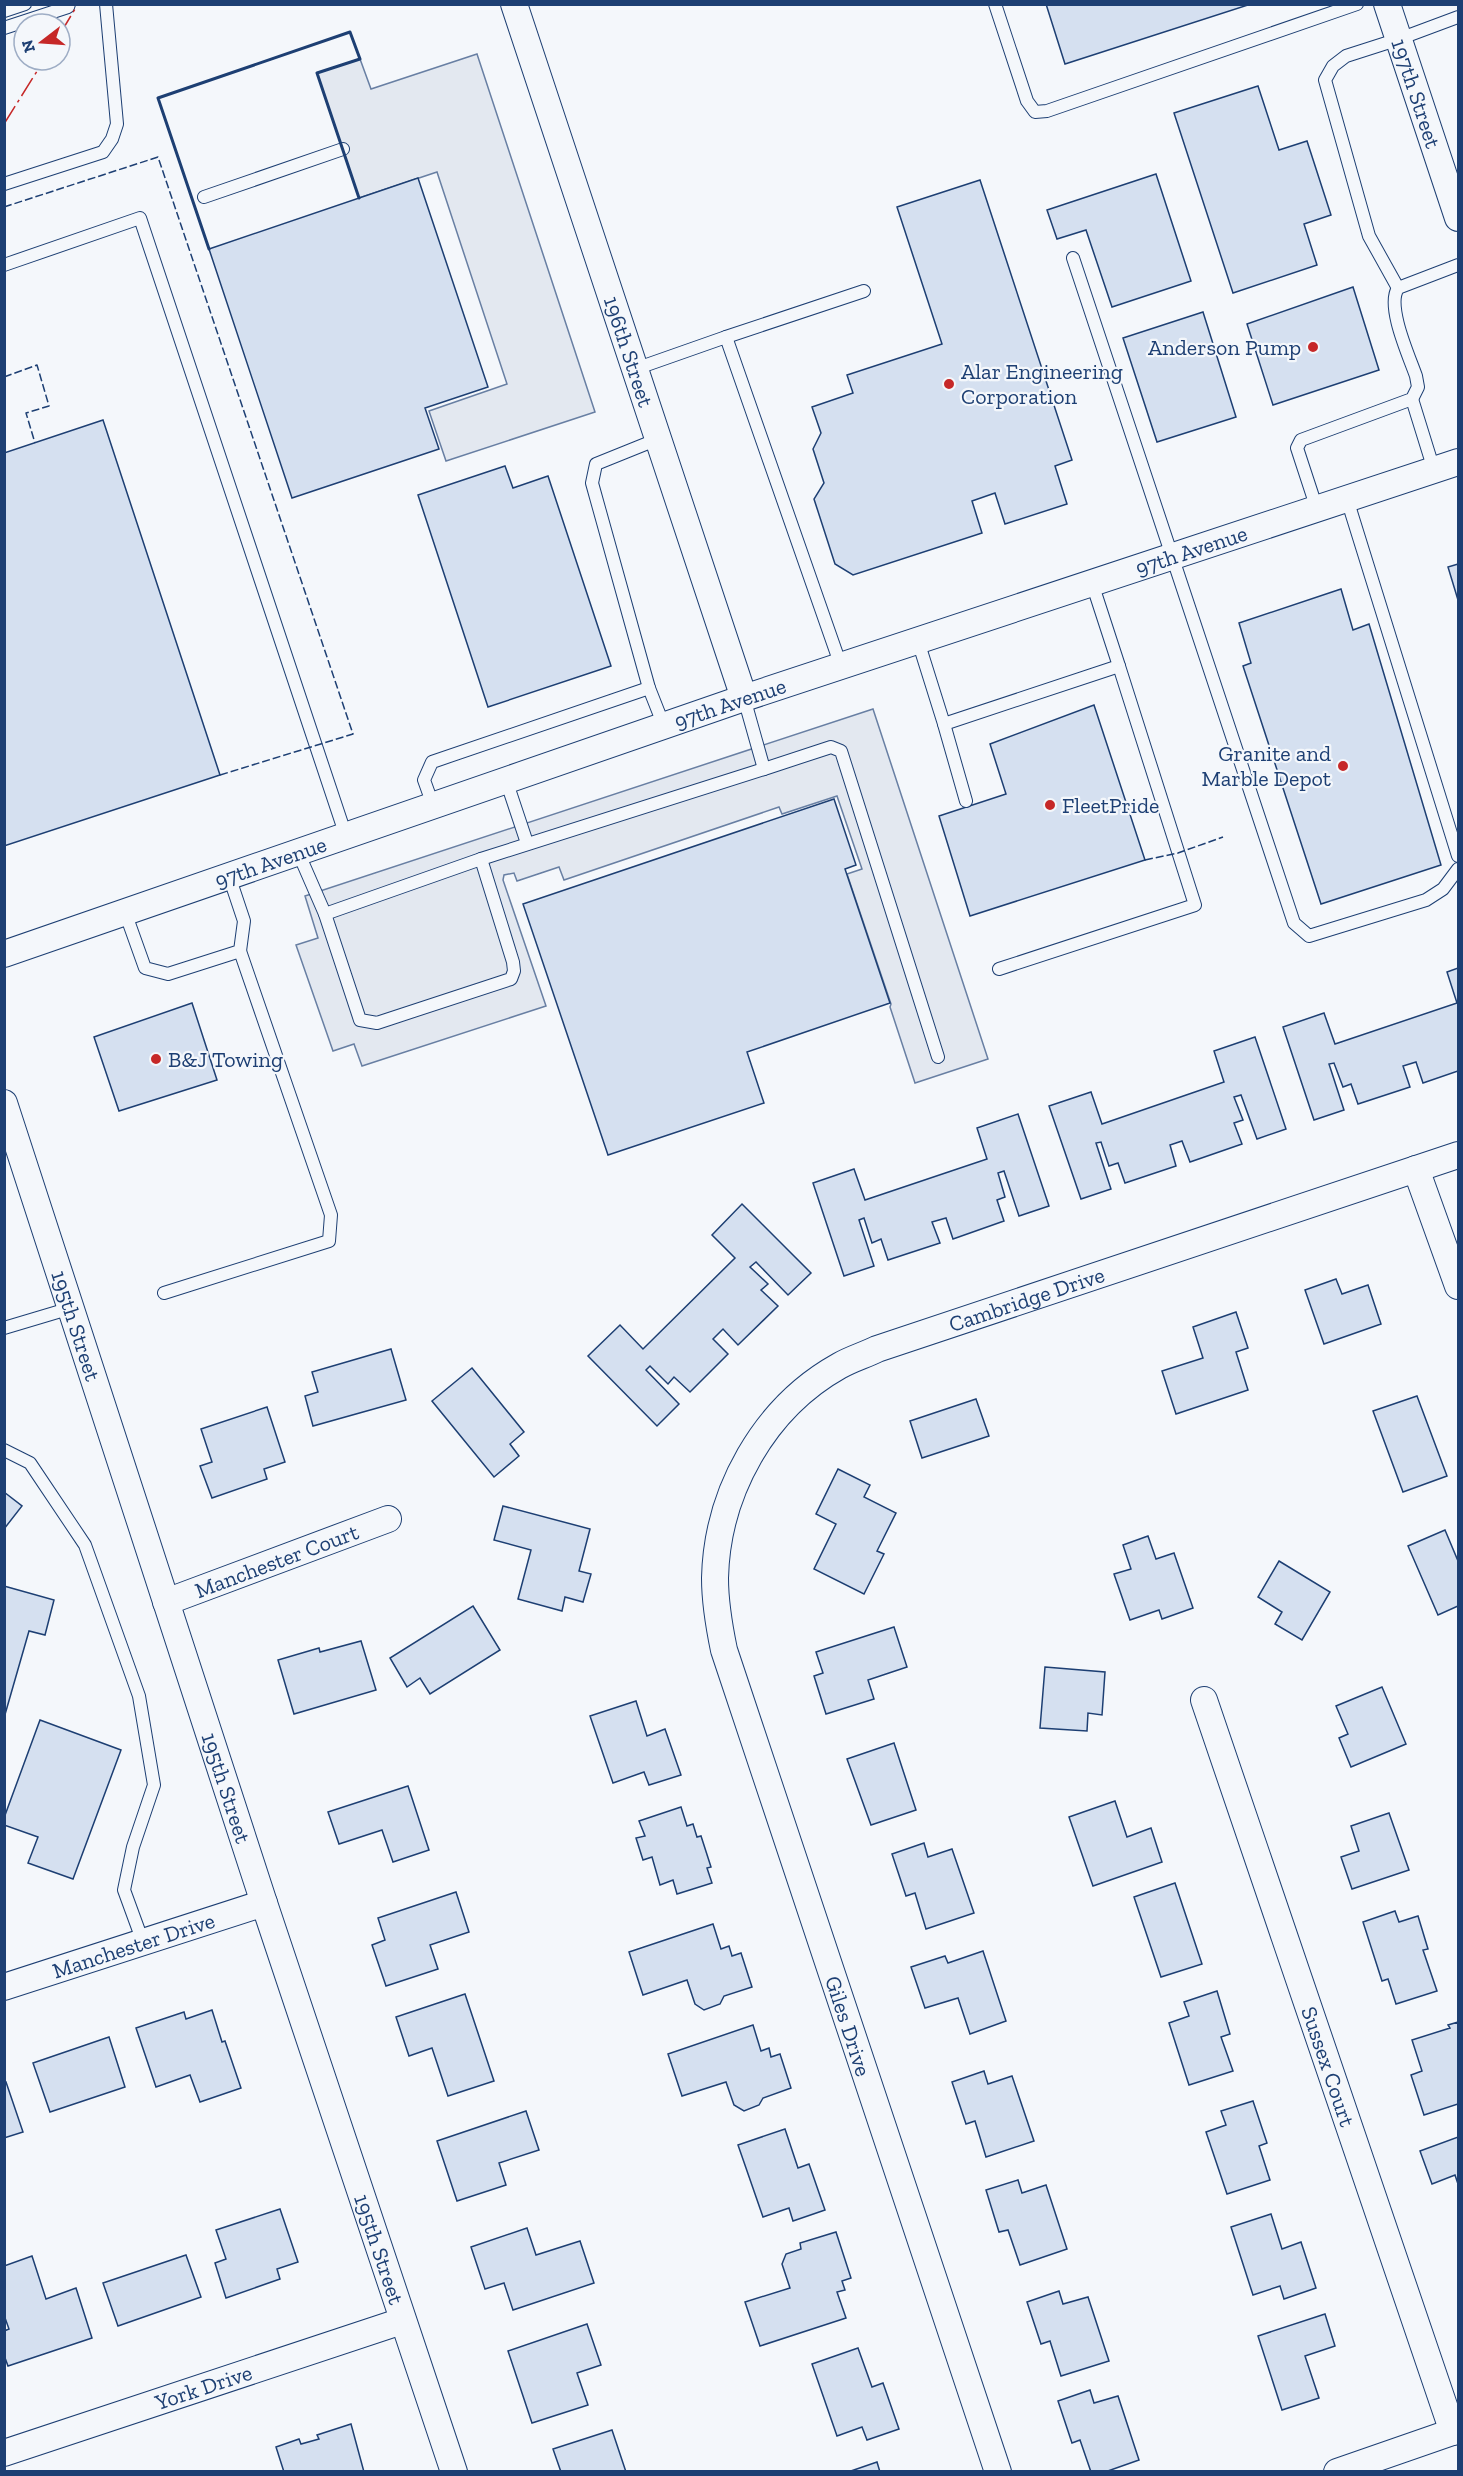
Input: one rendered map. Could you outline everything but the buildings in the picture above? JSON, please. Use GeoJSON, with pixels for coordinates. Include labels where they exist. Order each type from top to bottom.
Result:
{"type":"FeatureCollection","features":[{"type":"Feature","properties":{"kind":"street","name":"196th Street"},"geometry":{"type":"LineString","coordinates":[[514,4],[744,698]]}},
{"type":"Feature","properties":{"kind":"street","name":"197th Street"},"geometry":{"type":"LineString","coordinates":[[1387,4],[1458,218]]}},
{"type":"Feature","properties":{"kind":"street","name":"97th Avenue"},"geometry":{"type":"LineString","coordinates":[[4,954],[744,698],[1458,462]]}},
{"type":"Feature","properties":{"kind":"street","name":"195th Street"},"geometry":{"type":"LineString","coordinates":[[4,1103],[264,1903],[454,2472]]}},
{"type":"Feature","properties":{"kind":"street","name":"Cambridge Drive"},"geometry":{"type":"LineString","coordinates":[[715,1576],[719,1542],[727,1506],[738,1478],[758,1441],[791,1402],[840,1366],[877,1349],[1458,1155]]}},
{"type":"Feature","properties":{"kind":"street"},"geometry":{"type":"LineString","coordinates":[[1416,1169],[1458,1286]]}},
{"type":"Feature","properties":{"kind":"street","name":"Manchester Court"},"geometry":{"type":"LineString","coordinates":[[166,1602],[388,1519]]}},
{"type":"Feature","properties":{"kind":"street","name":"Giles Drive"},"geometry":{"type":"LineString","coordinates":[[715,1576],[718,1621],[733,1680],[998,2472]]}},
{"type":"Feature","properties":{"kind":"street","name":"Sussex Court"},"geometry":{"type":"LineString","coordinates":[[1204,1700],[1456,2431]]}},
{"type":"Feature","properties":{"kind":"street","name":"Manchester Drive"},"geometry":{"type":"LineString","coordinates":[[4,1988],[264,1903]]}},
{"type":"Feature","properties":{"kind":"street","name":"York Drive"},"geometry":{"type":"LineString","coordinates":[[4,2453],[402,2321]]}},
{"type":"Feature","properties":{"kind":"street"},"geometry":{"type":"LineString","coordinates":[[1337,2472],[1456,2431]]}},
{"type":"Feature","properties":{"kind":"lane"},"geometry":{"type":"LineString","coordinates":[[4,11],[25,4]]}},
{"type":"Feature","properties":{"kind":"lane"},"geometry":{"type":"LineString","coordinates":[[4,28],[68,8],[69,4]]}},
{"type":"Feature","properties":{"kind":"lane"},"geometry":{"type":"LineString","coordinates":[[4,184],[103,152],[112,139],[117,124],[106,4]]}},
{"type":"Feature","properties":{"kind":"lane"},"geometry":{"type":"LineString","coordinates":[[995,4],[1027,101],[1035,111],[1047,111],[1357,4]]}},
{"type":"Feature","properties":{"kind":"lane"},"geometry":{"type":"LineString","coordinates":[[1398,288],[1369,236],[1325,80],[1333,66],[1347,56],[1458,16]]}},
{"type":"Feature","properties":{"kind":"lane"},"geometry":{"type":"LineString","coordinates":[[204,197],[343,149]]}},
{"type":"Feature","properties":{"kind":"lane"},"geometry":{"type":"LineString","coordinates":[[4,265],[140,218],[346,836]]}},
{"type":"Feature","properties":{"kind":"lane"},"geometry":{"type":"LineString","coordinates":[[1073,258],[1293,923],[1309,936],[1426,900],[1443,889],[1458,869]]}},
{"type":"Feature","properties":{"kind":"lane"},"geometry":{"type":"LineString","coordinates":[[1317,509],[1298,448],[1301,440],[1412,399],[1418,387],[1393,307],[1394,294],[1398,288],[1458,265]]}},
{"type":"Feature","properties":{"kind":"lane"},"geometry":{"type":"LineString","coordinates":[[634,369],[864,291]]}},
{"type":"Feature","properties":{"kind":"lane"},"geometry":{"type":"LineString","coordinates":[[726,338],[841,666]]}},
{"type":"Feature","properties":{"kind":"lane"},"geometry":{"type":"LineString","coordinates":[[1412,399],[1434,470]]}},
{"type":"Feature","properties":{"kind":"lane"},"geometry":{"type":"LineString","coordinates":[[658,439],[596,464],[592,483],[649,688],[664,726]]}},
{"type":"Feature","properties":{"kind":"lane"},"geometry":{"type":"LineString","coordinates":[[1347,499],[1458,856]]}},
{"type":"Feature","properties":{"kind":"lane"},"geometry":{"type":"LineString","coordinates":[[999,969],[1195,905],[1092,584]]}},
{"type":"Feature","properties":{"kind":"lane"},"geometry":{"type":"LineString","coordinates":[[918,641],[966,801]]}},
{"type":"Feature","properties":{"kind":"lane"},"geometry":{"type":"LineString","coordinates":[[944,724],[1119,666]]}},
{"type":"Feature","properties":{"kind":"lane"},"geometry":{"type":"LineString","coordinates":[[433,805],[424,780],[432,762],[649,688]]}},
{"type":"Feature","properties":{"kind":"lane"},"geometry":{"type":"LineString","coordinates":[[744,698],[764,769]]}},
{"type":"Feature","properties":{"kind":"lane"},"geometry":{"type":"LineString","coordinates":[[325,914],[526,843],[831,747],[841,751],[938,1057]]}},
{"type":"Feature","properties":{"kind":"lane"},"geometry":{"type":"LineString","coordinates":[[506,780],[526,843]]}},
{"type":"Feature","properties":{"kind":"lane"},"geometry":{"type":"LineString","coordinates":[[298,852],[325,914],[360,1020],[377,1023],[511,979],[514,971],[513,962],[481,859]]}},
{"type":"Feature","properties":{"kind":"lane"},"geometry":{"type":"LineString","coordinates":[[164,1293],[329,1241],[332,1215],[240,951],[244,921],[229,876]]}},
{"type":"Feature","properties":{"kind":"lane"},"geometry":{"type":"LineString","coordinates":[[125,912],[145,968],[168,974],[240,951]]}},
{"type":"Feature","properties":{"kind":"lane"},"geometry":{"type":"LineString","coordinates":[[4,1328],[71,1308]]}},
{"type":"Feature","properties":{"kind":"lane"},"geometry":{"type":"LineString","coordinates":[[4,1450],[30,1463],[85,1545],[140,1696],[154,1785],[133,1847],[124,1890],[143,1942]]}},
{"type":"Feature","properties":{"kind":"shaded area"},"geometry":{"type":"Polygon","coordinates":[[[477,54],[595,412],[446,461],[429,411],[507,384],[437,172],[359,198],[317,73],[360,59],[371,89],[477,54]]]}},
{"type":"Feature","properties":{"kind":"shaded area"},"geometry":{"type":"Polygon","coordinates":[[[873,709],[988,1059],[915,1083],[847,874],[862,869],[837,796],[782,814],[779,807],[564,880],[559,867],[517,881],[514,873],[504,875],[503,880],[546,1006],[362,1066],[354,1044],[333,1051],[296,945],[318,938],[305,896],[873,709]]]}},
{"type":"Feature","properties":{"kind":"fence"},"geometry":{"type":"LineString","coordinates":[[4,207],[158,157],[353,734],[220,775]]}},
{"type":"Feature","properties":{"kind":"fence"},"geometry":{"type":"LineString","coordinates":[[4,377],[37,365],[49,406],[26,413],[35,443]]}},
{"type":"Feature","properties":{"kind":"fence"},"geometry":{"type":"LineString","coordinates":[[1145,860],[1178,853],[1223,837]]}},
{"type":"Feature","properties":{"kind":"wall"},"geometry":{"type":"LineString","coordinates":[[209,249],[158,98],[350,32],[360,59],[317,73],[359,198]]}},
{"type":"Feature","properties":{"kind":"power"},"geometry":{"type":"LineString","coordinates":[[72,14],[78,4]]}},
{"type":"Feature","properties":{"kind":"power"},"geometry":{"type":"LineString","coordinates":[[4,124],[36,72]]}},
{"type":"Feature","properties":{"kind":"place","name":"Anderson Pump"},"geometry":{"type":"Point","coordinates":[1313,347]}},
{"type":"Feature","properties":{"kind":"place","name":"Alar Engineering Corporation"},"geometry":{"type":"Point","coordinates":[949,384]}},
{"type":"Feature","properties":{"kind":"place","name":"Granite and Marble Depot"},"geometry":{"type":"Point","coordinates":[1343,766]}},
{"type":"Feature","properties":{"kind":"place","name":"FleetPride"},"geometry":{"type":"Point","coordinates":[1050,805]}},
{"type":"Feature","properties":{"kind":"place","name":"B&J Towing"},"geometry":{"type":"Point","coordinates":[156,1059]}}]}
